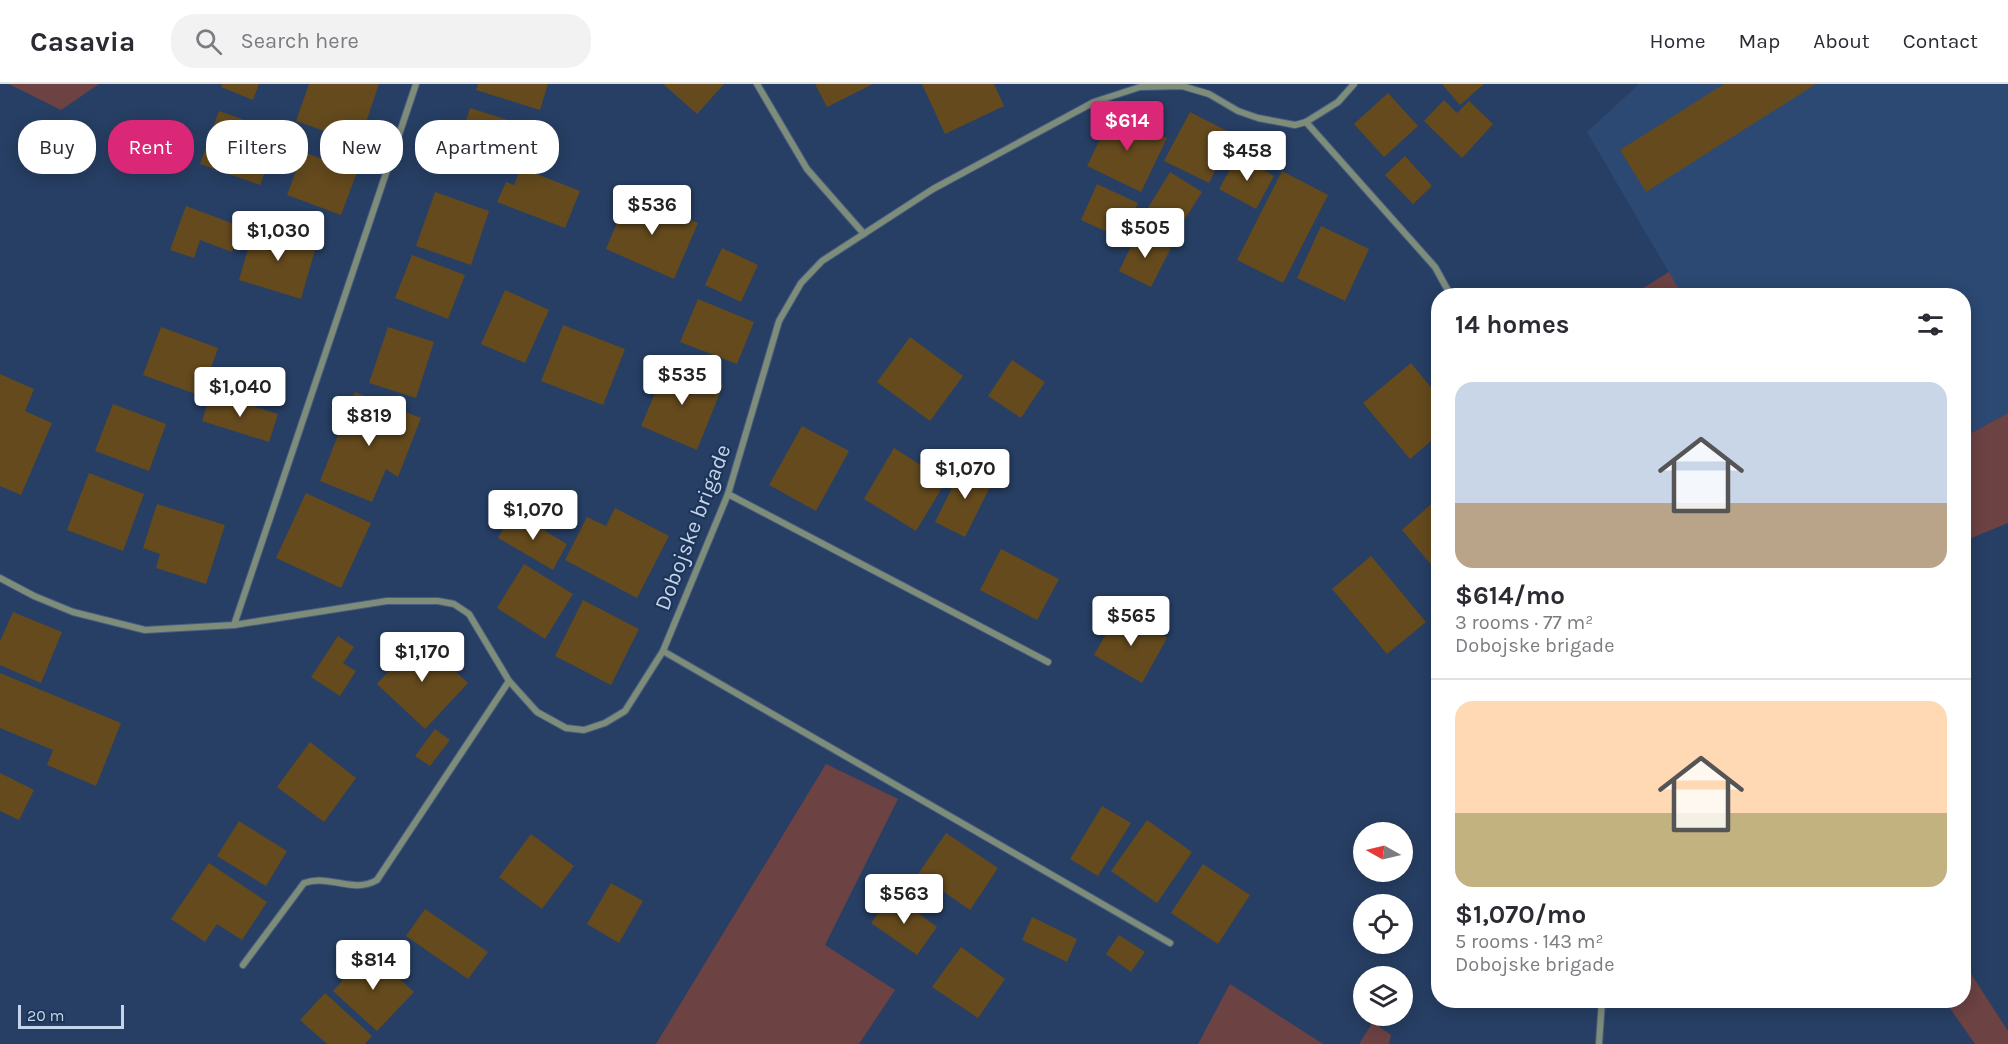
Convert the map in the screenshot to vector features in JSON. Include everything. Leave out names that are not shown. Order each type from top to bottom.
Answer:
[{"type":"street","points":[[234,624],[416,84]]},
{"type":"street","points":[[757,84],[807,169],[864,234]]},
{"type":"street","points":[[1354,84],[1338,102],[1306,122],[1435,267],[1447,288]]},
{"type":"street","name":"Dobojske brigade","points":[[0,578],[34,596],[73,612],[146,630],[234,624],[387,601],[438,601],[454,604],[469,614],[509,681],[537,712],[566,728],[584,730],[605,723],[626,711],[663,651],[728,494],[779,321],[801,283],[822,261],[933,189],[1094,102],[1140,87],[1182,86],[1209,94],[1238,111],[1258,118],[1280,123],[1306,122]]},
{"type":"street","points":[[728,494],[1047,662]]},
{"type":"street","points":[[663,651],[1170,943]]},
{"type":"street","points":[[243,965],[304,883],[326,879],[366,886],[377,880],[509,681]]},
{"type":"street","points":[[1599,1044],[1601,1008]]},
{"type":"shaded area","points":[[9,84],[99,84],[61,110]]},
{"type":"shaded area","points":[[1639,84],[2008,84],[2008,413],[1971,433],[1971,288],[1678,288],[1587,132]]},
{"type":"shaded area","points":[[1669,272],[1678,288],[1643,288]]},
{"type":"shaded area","points":[[2008,413],[2008,523],[1971,538],[1971,433]]},
{"type":"shaded area","points":[[826,764],[898,799],[825,945],[895,990],[859,1044],[656,1044]]},
{"type":"shaded area","points":[[1971,974],[2008,1031],[2008,1044],[1975,1044],[1950,1008],[1971,1008]]},
{"type":"shaded area","points":[[1230,984],[1323,1044],[1198,1044]]},
{"type":"shaded area","points":[[1370,1026],[1379,1026],[1391,1035],[1389,1044],[1359,1044]]},
{"type":"building","points":[[222,84],[259,84],[253,100],[221,87]]},
{"type":"building","points":[[309,84],[379,84],[367,120],[320,120],[320,129],[308,125],[308,120],[296,120]]},
{"type":"building","points":[[478,84],[548,84],[540,110],[476,90]]},
{"type":"building","points":[[663,84],[724,84],[697,114]]},
{"type":"building","points":[[815,84],[873,84],[827,107]]},
{"type":"building","points":[[922,84],[994,84],[1004,106],[945,134]]},
{"type":"building","points":[[1442,84],[1484,84],[1460,105]]},
{"type":"building","points":[[1724,84],[1816,84],[1646,192],[1620,150]]},
{"type":"building","points":[[1388,93],[1418,126],[1384,157],[1354,124]]},
{"type":"building","points":[[1444,100],[1457,113],[1469,101],[1493,124],[1462,158],[1424,121]]},
{"type":"building","points":[[470,108],[508,120],[466,120]]},
{"type":"building","points":[[219,111],[245,120],[216,120]]},
{"type":"building","points":[[1113,112],[1167,138],[1141,192],[1087,166]]},
{"type":"building","points":[[1190,112],[1233,134],[1209,183],[1164,161]]},
{"type":"building","points":[[206,147],[206,166],[200,164]]},
{"type":"building","points":[[308,154],[320,158],[320,174],[356,174],[341,215],[287,195],[295,174],[308,174]]},
{"type":"building","points":[[1238,155],[1274,176],[1256,209],[1219,189]]},
{"type":"building","points":[[1405,156],[1432,186],[1413,204],[1385,175]]},
{"type":"building","points":[[1282,171],[1328,195],[1283,283],[1237,260]]},
{"type":"building","points":[[1170,172],[1202,192],[1180,227],[1148,208]]},
{"type":"building","points":[[229,174],[264,174],[260,185]]},
{"type":"building","points":[[519,174],[536,174],[580,191],[565,228],[497,202],[506,182],[514,185]]},
{"type":"building","points":[[1097,184],[1138,203],[1122,239],[1081,220]]},
{"type":"building","points":[[435,192],[489,211],[471,265],[416,246]]},
{"type":"building","points":[[629,194],[698,223],[674,279],[606,249]]},
{"type":"building","points":[[186,206],[242,227],[232,252],[200,240],[194,258],[170,250]]},
{"type":"building","points":[[255,225],[317,243],[301,299],[239,280]]},
{"type":"building","points":[[1321,226],[1369,249],[1345,301],[1297,278]]},
{"type":"building","points":[[1138,232],[1171,248],[1151,287],[1119,271]]},
{"type":"building","points":[[722,248],[758,265],[741,302],[705,285]]},
{"type":"building","points":[[412,255],[465,275],[448,319],[395,298]]},
{"type":"building","points":[[505,290],[549,310],[525,363],[481,344]]},
{"type":"building","points":[[698,299],[754,322],[737,364],[680,342]]},
{"type":"building","points":[[563,325],[625,349],[603,405],[541,381]]},
{"type":"building","points":[[161,327],[218,348],[201,396],[143,375]]},
{"type":"building","points":[[388,327],[434,342],[416,398],[369,383]]},
{"type":"building","points":[[910,337],[963,376],[930,421],[877,382]]},
{"type":"building","points":[[1012,360],[1045,382],[1021,418],[988,396]]},
{"type":"building","points":[[668,362],[723,385],[697,450],[641,426]]},
{"type":"building","points":[[1411,363],[1431,387],[1431,441],[1410,459],[1363,403]]},
{"type":"building","points":[[0,374],[34,389],[25,411],[52,423],[21,495],[0,486]]},
{"type":"building","points":[[355,392],[421,418],[398,477],[386,469],[372,502],[320,481]]},
{"type":"building","points":[[211,393],[278,414],[269,442],[202,421]]},
{"type":"building","points":[[113,404],[166,424],[149,471],[95,451]]},
{"type":"building","points":[[802,426],[849,451],[816,511],[769,485]]},
{"type":"building","points":[[894,448],[946,481],[916,531],[864,499]]},
{"type":"building","points":[[965,462],[995,477],[965,537],[935,522]]},
{"type":"building","points":[[89,473],[144,494],[123,551],[67,530]]},
{"type":"building","points":[[306,493],[371,523],[341,588],[276,558]]},
{"type":"building","points":[[157,504],[225,525],[206,584],[156,568],[160,554],[143,548]]},
{"type":"building","points":[[1431,504],[1431,564],[1402,530]]},
{"type":"building","points":[[615,508],[669,536],[637,598],[565,560],[587,517],[606,526]]},
{"type":"building","points":[[513,512],[567,544],[553,570],[498,538]]},
{"type":"building","points":[[1001,549],[1059,579],[1037,620],[980,590]]},
{"type":"building","points":[[1371,556],[1426,622],[1387,654],[1332,589]]},
{"type":"building","points":[[524,564],[573,594],[545,639],[497,608]]},
{"type":"building","points":[[583,600],[639,629],[611,685],[555,656]]},
{"type":"building","points":[[1119,611],[1167,638],[1142,683],[1094,655]]},
{"type":"building","points":[[13,612],[62,632],[41,683],[0,665],[0,641]]},
{"type":"building","points":[[338,636],[354,647],[343,663],[356,671],[340,696],[311,677]]},
{"type":"building","points":[[419,638],[468,683],[425,729],[377,684]]},
{"type":"building","points":[[0,673],[121,723],[96,786],[47,765],[53,750],[0,728]]},
{"type":"building","points":[[435,729],[450,740],[430,766],[415,756]]},
{"type":"building","points":[[310,742],[356,778],[324,822],[277,787]]},
{"type":"building","points":[[0,773],[34,790],[19,820],[0,811]]},
{"type":"building","points":[[1102,806],[1131,823],[1098,876],[1070,859]]},
{"type":"building","points":[[1147,820],[1192,852],[1157,903],[1111,871]]},
{"type":"building","points":[[239,821],[287,851],[266,886],[217,856]]},
{"type":"building","points":[[946,833],[998,868],[970,910],[918,874]]},
{"type":"building","points":[[531,834],[574,866],[542,909],[499,877]]},
{"type":"building","points":[[209,863],[267,902],[242,940],[217,924],[205,942],[171,919]]},
{"type":"building","points":[[1203,864],[1250,895],[1218,944],[1171,913]]},
{"type":"building","points":[[611,883],[643,901],[619,943],[587,924]]},
{"type":"building","points":[[892,894],[937,927],[917,955],[871,923]]},
{"type":"building","points":[[425,909],[488,952],[468,979],[406,936]]},
{"type":"building","points":[[1032,917],[1077,939],[1067,962],[1022,940]]},
{"type":"building","points":[[1119,935],[1145,952],[1131,972],[1106,954]]},
{"type":"building","points":[[961,947],[1005,979],[978,1018],[932,987]]},
{"type":"building","points":[[369,951],[414,992],[377,1031],[333,991]]},
{"type":"building","points":[[325,993],[372,1036],[365,1044],[327,1044],[300,1020]]}]
